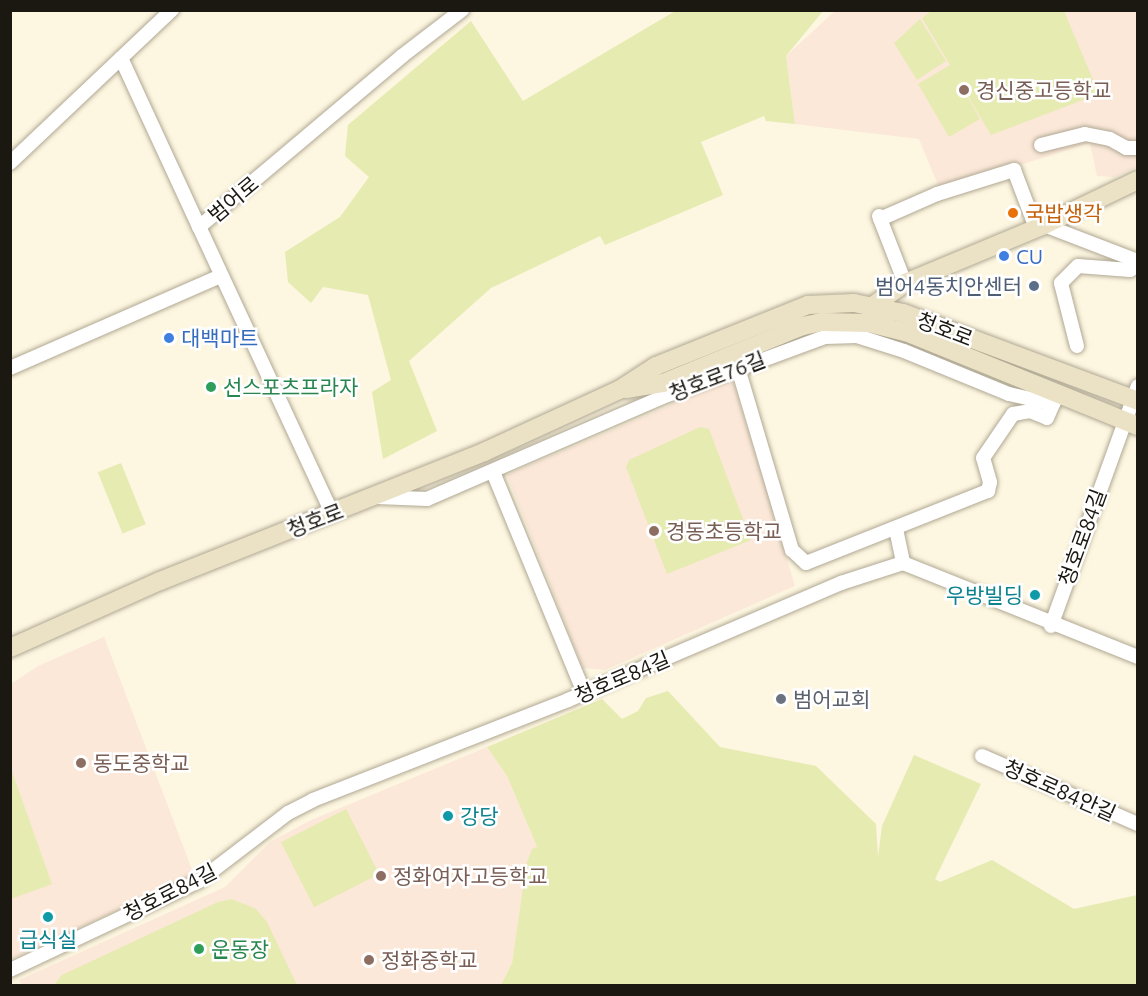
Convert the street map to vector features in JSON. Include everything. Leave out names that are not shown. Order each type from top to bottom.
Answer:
[{"type":"main road","points":[[871,307],[905,283],[1040,227],[1137,180]]},
{"type":"main road","name":"청호로","points":[[10,648],[160,581],[377,497],[619,390],[656,366],[794,309],[838,303],[871,307],[919,318],[1136,396]]},
{"type":"main road","name":"청호로","points":[[619,390],[663,383],[804,326],[844,321],[869,322],[906,332],[1056,399],[1131,424]]},
{"type":"street","points":[[10,163],[172,10]]},
{"type":"street","name":"범어로","points":[[332,513],[199,227],[456,12]]},
{"type":"street","points":[[121,58],[199,227]]},
{"type":"street","points":[[1041,145],[1085,134],[1126,148],[1137,148]]},
{"type":"street","points":[[905,283],[880,218],[938,194],[1014,170],[1040,227],[1137,261]]},
{"type":"street","points":[[1077,346],[1061,283],[1078,266],[1130,270],[1137,266]]},
{"type":"street","points":[[10,368],[221,276]]},
{"type":"street","name":"청호로76길","points":[[377,497],[427,499],[738,368],[825,337],[857,336],[904,351],[1009,394],[1056,399]]},
{"type":"street","points":[[738,368],[799,561],[806,563],[863,537],[896,530],[916,518],[988,491],[990,482],[982,459],[1012,414],[1030,411],[1047,418],[1056,399]]},
{"type":"street","name":"청호로84길","points":[[1051,626],[1131,424],[1136,396]]},
{"type":"street","points":[[493,472],[584,693]]},
{"type":"street","points":[[896,530],[903,562],[1051,626],[1137,657]]},
{"type":"street","name":"청호로84길","points":[[10,970],[199,881],[288,813],[313,800],[584,693],[810,596],[903,562]]},
{"type":"street","name":"청호로84안길","points":[[982,756],[1137,825]]},
{"type":"shaded area","name":"경신중고등학교","points":[[835,11],[1137,11],[1137,167],[1114,177],[1097,176],[1090,143],[940,190],[919,139],[795,124],[786,56]]},
{"type":"shaded area","name":"경동초등학교","points":[[732,379],[795,586],[605,670],[583,668],[507,475]]},
{"type":"shaded area","name":"동도중학교","points":[[104,637],[194,875],[11,959],[11,684],[38,666]]},
{"type":"shaded area","name":"정화여자고등학교","points":[[487,747],[507,776],[537,847],[526,865],[512,963],[501,985],[22,986],[19,980],[225,887],[270,842],[309,821]]},
{"type":"green space","points":[[677,10],[823,11],[786,56],[795,124],[766,121],[764,116],[701,142],[723,195],[605,245],[600,236],[491,288],[409,361],[437,431],[383,459],[372,392],[391,380],[368,295],[323,287],[311,303],[288,282],[285,252],[340,217],[369,177],[345,156],[348,125],[471,21],[523,101]]},
{"type":"green space","points":[[931,11],[1064,11],[1097,89],[1093,96],[991,135],[953,71],[980,119],[949,137],[918,84],[950,65],[922,18]]},
{"type":"green space","points":[[920,19],[946,61],[917,80],[894,43]]},
{"type":"green space","points":[[700,427],[709,429],[751,540],[667,574],[626,467],[629,460]]},
{"type":"green space","points":[[121,463],[146,524],[123,534],[98,472]]},
{"type":"green space","points":[[668,691],[720,747],[816,766],[876,824],[878,857],[882,826],[914,755],[981,784],[935,879],[940,882],[992,860],[1074,909],[1137,895],[1137,985],[501,985],[512,963],[526,865],[532,849],[537,847],[507,776],[487,747],[602,699],[622,719],[638,711],[646,698]]},
{"type":"green space","points":[[11,769],[52,884],[10,899]]},
{"type":"green space","points":[[346,809],[379,874],[314,907],[281,842]]},
{"type":"green space","name":"운동장","points":[[232,899],[256,909],[267,922],[297,985],[54,985],[62,975],[218,902]]},
{"type":"place","name":"경신중고등학교","points":[[964,90]]},
{"type":"place","name":"국밥생각","points":[[1013,213]]},
{"type":"place","name":"CU","points":[[1004,256]]},
{"type":"place","name":"범어4동치안센터","points":[[1034,286]]},
{"type":"place","name":"대백마트","points":[[169,338]]},
{"type":"place","name":"선스포츠프라자","points":[[211,387]]},
{"type":"place","name":"경동초등학교","points":[[654,531]]},
{"type":"place","name":"우방빌딩","points":[[1035,595]]},
{"type":"place","name":"범어교회","points":[[781,699]]},
{"type":"place","name":"동도중학교","points":[[81,763]]},
{"type":"place","name":"강당","points":[[448,816]]},
{"type":"place","name":"정화여자고등학교","points":[[381,876]]},
{"type":"place","name":"급식실","points":[[48,917]]},
{"type":"place","name":"운동장","points":[[199,949]]},
{"type":"place","name":"정화중학교","points":[[369,960]]}]
